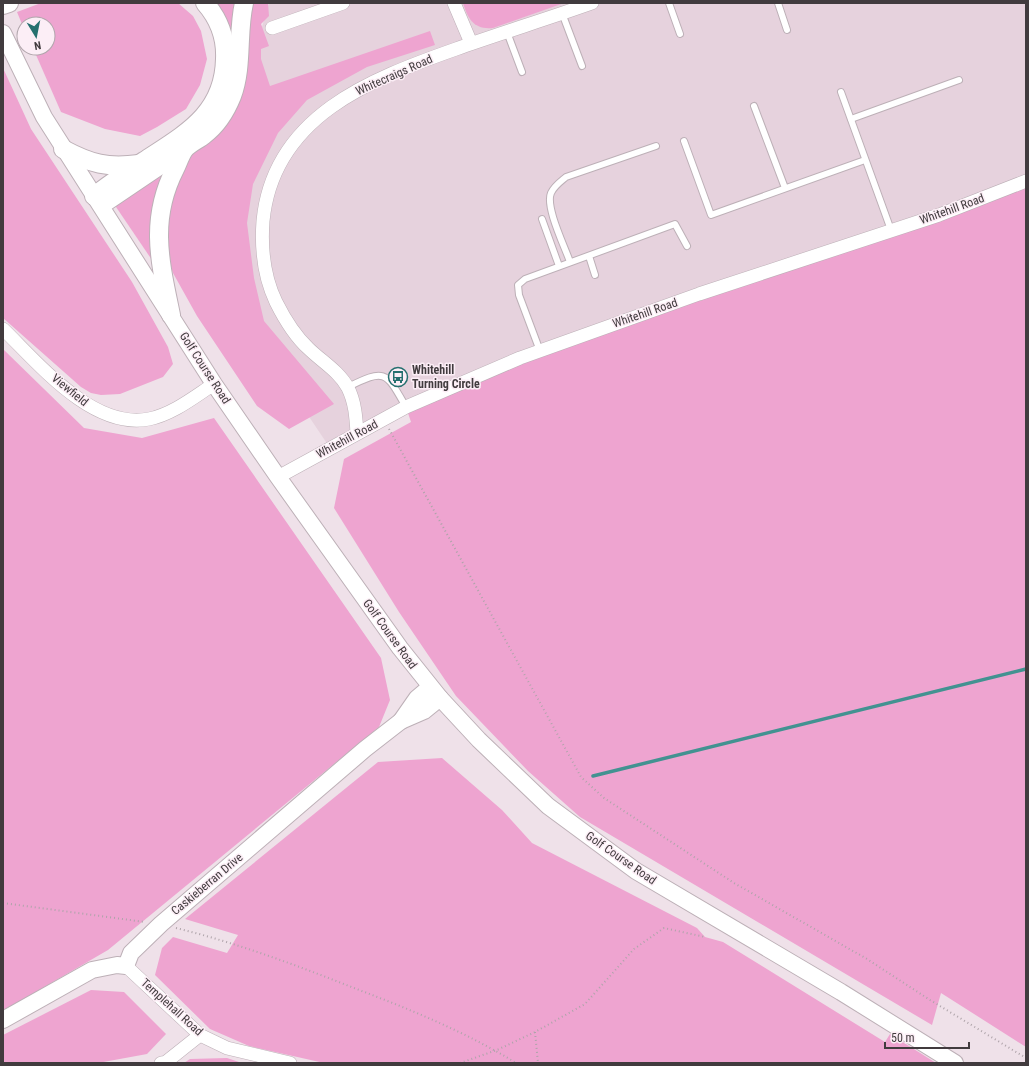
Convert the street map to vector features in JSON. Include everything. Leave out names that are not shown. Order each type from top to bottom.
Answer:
[{"type":"main road","points":[[3,5],[10,3]]},
{"type":"main road","points":[[97,201],[138,164],[193,128],[210,109],[217,98],[224,76],[225,53],[219,24],[205,3]]},
{"type":"main road","points":[[97,201],[185,149],[205,134],[217,122],[232,96],[238,63],[241,17],[244,3]]},
{"type":"main road","points":[[63,149],[87,161],[98,164],[124,166],[138,164]]},
{"type":"main road","points":[[171,314],[162,270],[158,229],[164,194],[185,149]]},
{"type":"street","points":[[272,28],[343,3]]},
{"type":"street","points":[[454,3],[471,44]]},
{"type":"street","name":"Whitecraigs Road","points":[[357,433],[355,409],[348,387],[334,371],[307,348],[290,326],[276,301],[268,279],[263,256],[262,231],[265,207],[271,185],[281,163],[298,137],[313,121],[334,104],[384,76],[471,44],[592,3]]},
{"type":"street","name":"Golf Course Road","points":[[6,40],[44,117],[63,149],[171,314],[214,384],[278,477],[400,648],[435,692],[479,740],[548,806],[636,871],[841,992],[955,1063]]},
{"type":"street","name":"Whitehill Road","points":[[278,477],[357,433],[433,394],[540,351],[699,294],[939,215],[1026,181]]},
{"type":"street","name":"Viewfield","points":[[3,329],[68,391],[86,404],[117,418],[139,420],[162,414],[214,384]]},
{"type":"street","name":"Caskieberran Drive","points":[[126,966],[131,953],[161,924],[365,749],[401,721],[417,698],[435,692]]},
{"type":"street","points":[[3,1020],[92,970],[117,965],[126,966]]},
{"type":"street","name":"Templehall Road","points":[[126,966],[200,1035],[227,1048],[290,1063]]},
{"type":"street","points":[[161,1063],[166,1062],[200,1035]]},
{"type":"lane","points":[[669,3],[680,34]]},
{"type":"lane","points":[[778,3],[787,30]]},
{"type":"lane","points":[[562,13],[582,66]]},
{"type":"lane","points":[[507,32],[522,72]]},
{"type":"lane","points":[[851,119],[959,80]]},
{"type":"lane","points":[[841,92],[890,230]]},
{"type":"lane","points":[[754,106],[786,188]]},
{"type":"lane","points":[[684,141],[711,215],[865,160]]},
{"type":"lane","points":[[570,262],[550,207],[550,194],[557,184],[566,177],[656,146]]},
{"type":"lane","points":[[542,219],[559,266]]},
{"type":"lane","points":[[540,351],[519,295],[518,285],[525,279],[676,224],[687,246]]},
{"type":"lane","points":[[588,256],[595,275]]},
{"type":"lane","points":[[348,387],[368,376],[376,374],[388,378],[394,385],[406,407]]},
{"type":"path","points":[[384,419],[581,777],[604,798],[734,883],[867,959],[936,1004],[1026,1058]]},
{"type":"path","points":[[3,903],[161,924],[292,963],[400,1006],[496,1050],[516,1063]]},
{"type":"path","points":[[460,1063],[496,1050],[535,1032],[585,1004],[634,949],[664,928],[705,937]]},
{"type":"path","points":[[535,1032],[538,1063]]},
{"type":"shaded area","points":[[41,3],[178,3],[193,16],[201,31],[207,59],[200,85],[186,109],[140,136],[105,129],[61,112],[36,56],[56,56],[56,16],[19,16],[17,12]]},
{"type":"shaded area","points":[[212,3],[238,3],[233,66],[221,101]]},
{"type":"shaded area","points":[[252,3],[268,3],[269,16],[261,24],[269,46],[261,49],[261,59],[270,86],[430,31],[435,45],[367,67],[307,100],[278,133],[253,184],[247,223],[254,278],[264,321],[334,404],[289,429],[257,406],[197,316],[173,273],[158,229]]},
{"type":"shaded area","points":[[269,3],[1026,3],[1026,183],[506,364],[330,448],[235,306],[243,92]]},
{"type":"shaded area","points":[[463,3],[564,3],[493,28],[486,28],[476,25],[473,22],[467,14]]},
{"type":"shaded area","points":[[3,68],[31,129],[132,282],[168,347],[173,364],[163,377],[120,394],[101,395],[91,393],[81,387],[3,318]]},
{"type":"shaded area","points":[[167,168],[154,263],[114,204]]},
{"type":"shaded area","points":[[1026,181],[1026,1047],[941,993],[932,1025],[580,817],[528,771],[456,696],[399,612],[334,508],[344,459],[411,422],[406,407],[433,394]]},
{"type":"shaded area","points":[[3,349],[84,428],[142,438],[214,418],[381,658],[390,700],[379,727],[108,950],[3,1011]]},
{"type":"shaded area","points":[[442,758],[502,810],[532,843],[697,928],[705,937],[723,942],[885,1042],[890,1034],[936,1063],[324,1063],[249,1046],[210,1029],[155,975],[162,948],[173,937],[227,953],[238,935],[185,919],[378,762]]},
{"type":"shaded area","points":[[91,990],[124,992],[166,1034],[147,1054],[98,1063],[3,1063],[3,1035]]},
{"type":"shaded area","points":[[227,1058],[242,1063],[184,1063],[190,1059]]},
{"type":"waterway","points":[[593,776],[1026,669]]},
{"type":"place","name":"Whitehill Turning Circle","points":[[398,377]]}]
